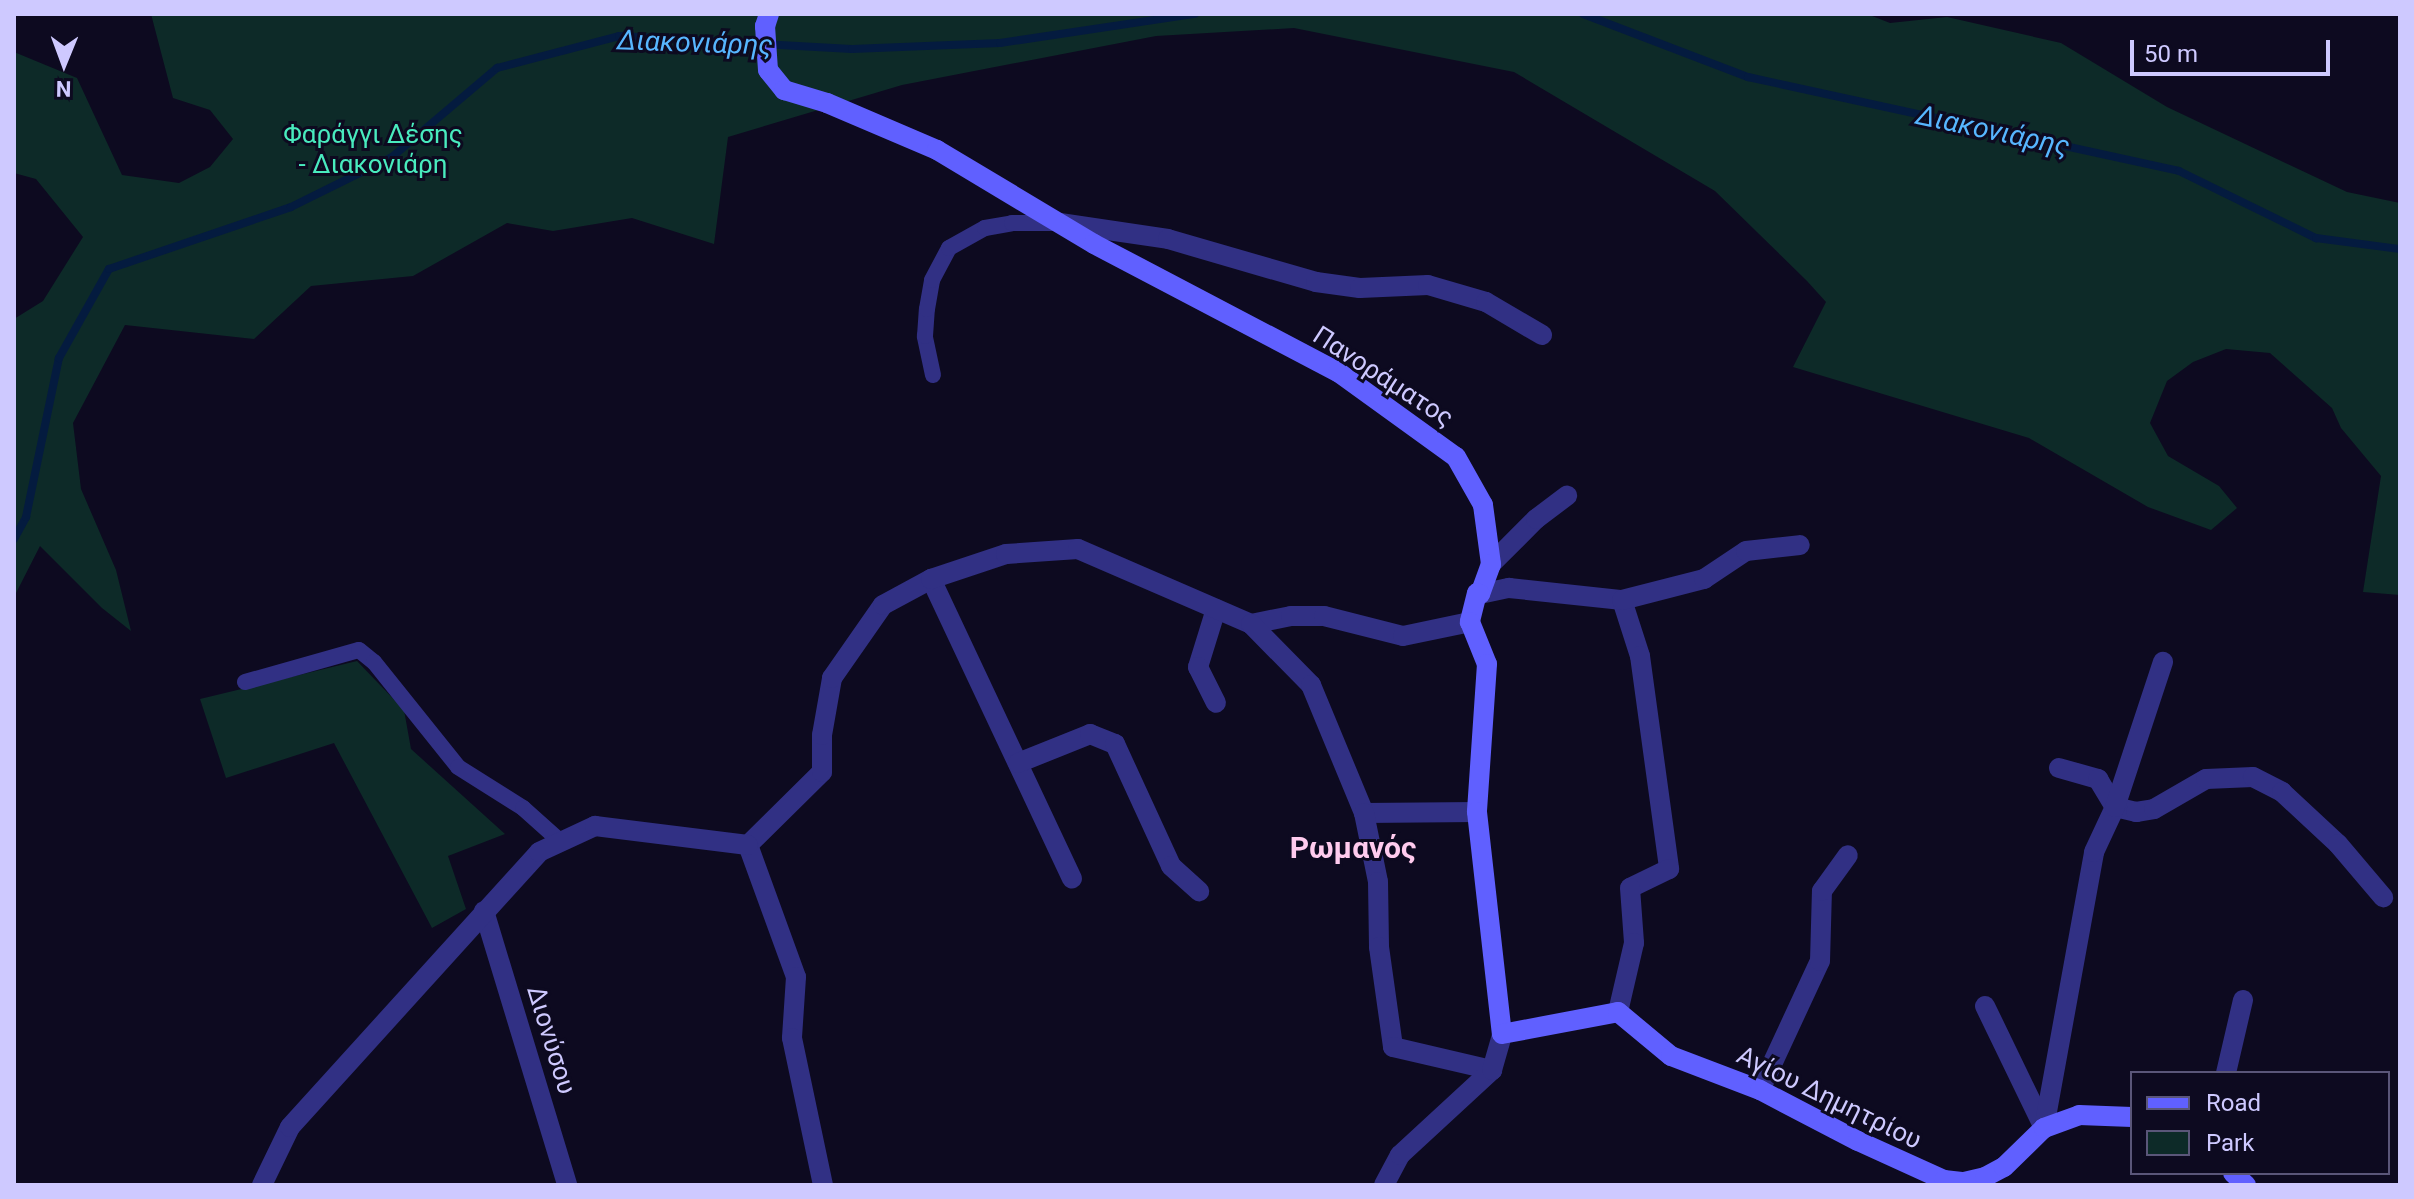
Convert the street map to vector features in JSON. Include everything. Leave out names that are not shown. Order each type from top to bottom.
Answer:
[{"type":"main road","name":"Πανοράματος","points":[[767,20],[765,55],[768,70],[784,90],[827,103],[937,150],[1060,223],[1338,372],[1456,457],[1483,505],[1491,564],[1480,594],[1477,593],[1470,622]]},
{"type":"main road","points":[[1470,622],[1487,664],[1477,812],[1502,1034],[1618,1012]]},
{"type":"main road","name":"Αγίου Δημητρίου","points":[[1618,1012],[1664,1052],[1760,1090],[1872,1148],[1944,1180],[1964,1182],[1994,1172],[2044,1128],[2079,1115],[2130,1117]]},
{"type":"street","points":[[1060,223],[1168,239],[1316,282],[1360,288],[1428,285],[1486,302],[1542,335]]},
{"type":"street","points":[[1491,564],[1536,519],[1567,496]]},
{"type":"street","points":[[1480,594],[1509,588],[1622,600],[1704,579],[1746,551],[1800,545]]},
{"type":"street","points":[[748,845],[822,772],[822,735],[832,678],[883,605],[931,579],[1006,554],[1078,549],[1251,624],[1311,685],[1364,813],[1378,882],[1379,947],[1393,1047],[1492,1070]]},
{"type":"street","points":[[931,579],[1072,878]]},
{"type":"street","points":[[1618,1012],[1634,943],[1630,888],[1669,869],[1640,656],[1622,600]]},
{"type":"street","points":[[1216,609],[1198,667],[1216,703]]},
{"type":"street","points":[[1251,624],[1291,616],[1324,616],[1403,636],[1470,622]]},
{"type":"street","points":[[2044,1128],[2094,852],[2115,807],[2163,662]]},
{"type":"street","points":[[1018,763],[1090,734],[1115,744],[1171,866],[1199,891]]},
{"type":"street","points":[[2059,768],[2098,779],[2115,807],[2136,812],[2154,809],[2206,779],[2253,777],[2282,792],[2338,844],[2383,897]]},
{"type":"street","points":[[1364,813],[1477,812]]},
{"type":"street","points":[[262,1185],[290,1127],[539,852],[595,826],[748,845]]},
{"type":"street","points":[[748,845],[796,977],[792,1038],[823,1185]]},
{"type":"street","points":[[1760,1090],[1820,961],[1822,891],[1848,855]]},
{"type":"street","name":"Διονύσου","points":[[484,911],[567,1185]]},
{"type":"street","points":[[2226,1071],[2243,1000]]},
{"type":"street","points":[[1985,1006],[2044,1128]]},
{"type":"street","points":[[1384,1185],[1400,1155],[1492,1070],[1502,1034]]},
{"type":"lane","points":[[933,375],[925,336],[927,309],[932,280],[949,248],[985,228],[1012,223],[1060,223]]},
{"type":"lane","points":[[245,682],[359,650],[374,662],[458,767],[523,808],[561,842]]},
{"type":"green space","name":"Φαράγγι Δέσης - Διακονιάρη","points":[[151,14],[1867,14],[1890,23],[1947,17],[2061,43],[2167,107],[2347,192],[2400,203],[2400,595],[2363,592],[2381,476],[2341,428],[2332,408],[2270,353],[2226,349],[2193,362],[2167,381],[2150,423],[2168,456],[2219,486],[2237,508],[2211,530],[2148,507],[2029,438],[1793,367],[1826,302],[1807,281],[1715,191],[1514,72],[1294,28],[1156,36],[902,85],[728,137],[714,244],[632,218],[553,231],[507,223],[413,276],[311,286],[254,339],[125,325],[73,423],[81,489],[116,570],[131,631],[102,608],[40,546],[14,597],[14,319],[43,301],[83,237],[36,179],[14,173],[14,52],[77,78],[122,175],[179,183],[210,167],[233,139],[210,110],[173,98]]},
{"type":"green space","points":[[357,661],[404,710],[411,749],[505,834],[448,856],[466,909],[432,928],[334,743],[226,778],[200,699]]},
{"type":"waterway","name":"Διακονιάρης","points":[[14,539],[26,517],[59,358],[109,269],[291,207],[392,157],[497,68],[619,36],[852,49],[1000,43],[1195,14]]},
{"type":"waterway","name":"Διακονιάρης","points":[[1583,14],[1748,77],[2179,171],[2316,238],[2400,249]]},
{"type":"district","name":"Ρωμανός","points":[[1353,848]]}]
